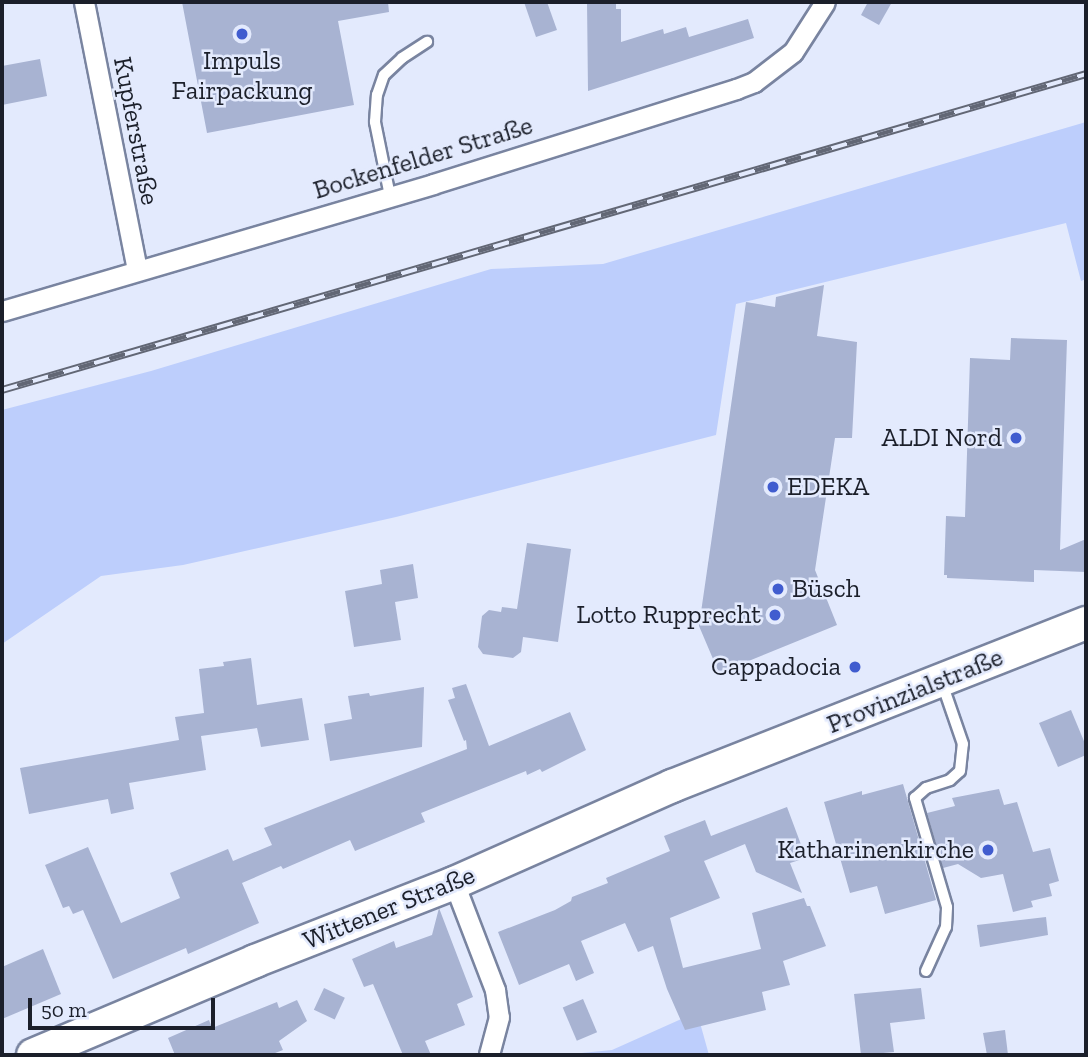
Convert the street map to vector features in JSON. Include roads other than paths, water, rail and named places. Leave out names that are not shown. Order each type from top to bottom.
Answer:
[{"type":"main road","name":"Provinzialstraße","points":[[744,758],[1086,623]]},
{"type":"main road","name":"Wittener Straße","points":[[33,1055],[256,961],[454,883],[598,817],[744,758]]},
{"type":"street","name":"Kupferstraße","points":[[85,2],[136,270]]},
{"type":"street","name":"Bockenfelder Straße","points":[[2,311],[390,196],[754,82],[793,52],[825,2]]},
{"type":"street","points":[[454,883],[495,990],[499,1017],[489,1055]]},
{"type":"lane","points":[[390,196],[375,122],[377,95],[384,75],[402,58],[427,42]]},
{"type":"lane","points":[[926,971],[943,937],[947,907],[915,798],[926,788],[950,780],[960,771],[963,744],[941,680]]},
{"type":"railway","points":[[2,390],[1086,74]]},
{"type":"place","name":"Impuls Fairpackung","points":[[242,34]]},
{"type":"place","name":"ALDI Nord","points":[[1016,438]]},
{"type":"place","name":"EDEKA","points":[[773,487]]},
{"type":"place","name":"Büsch","points":[[778,589]]},
{"type":"place","name":"Lotto Rupprecht","points":[[775,615]]},
{"type":"place","name":"Cappadocia","points":[[855,667]]},
{"type":"place","name":"Katharinenkirche","points":[[988,850]]}]
